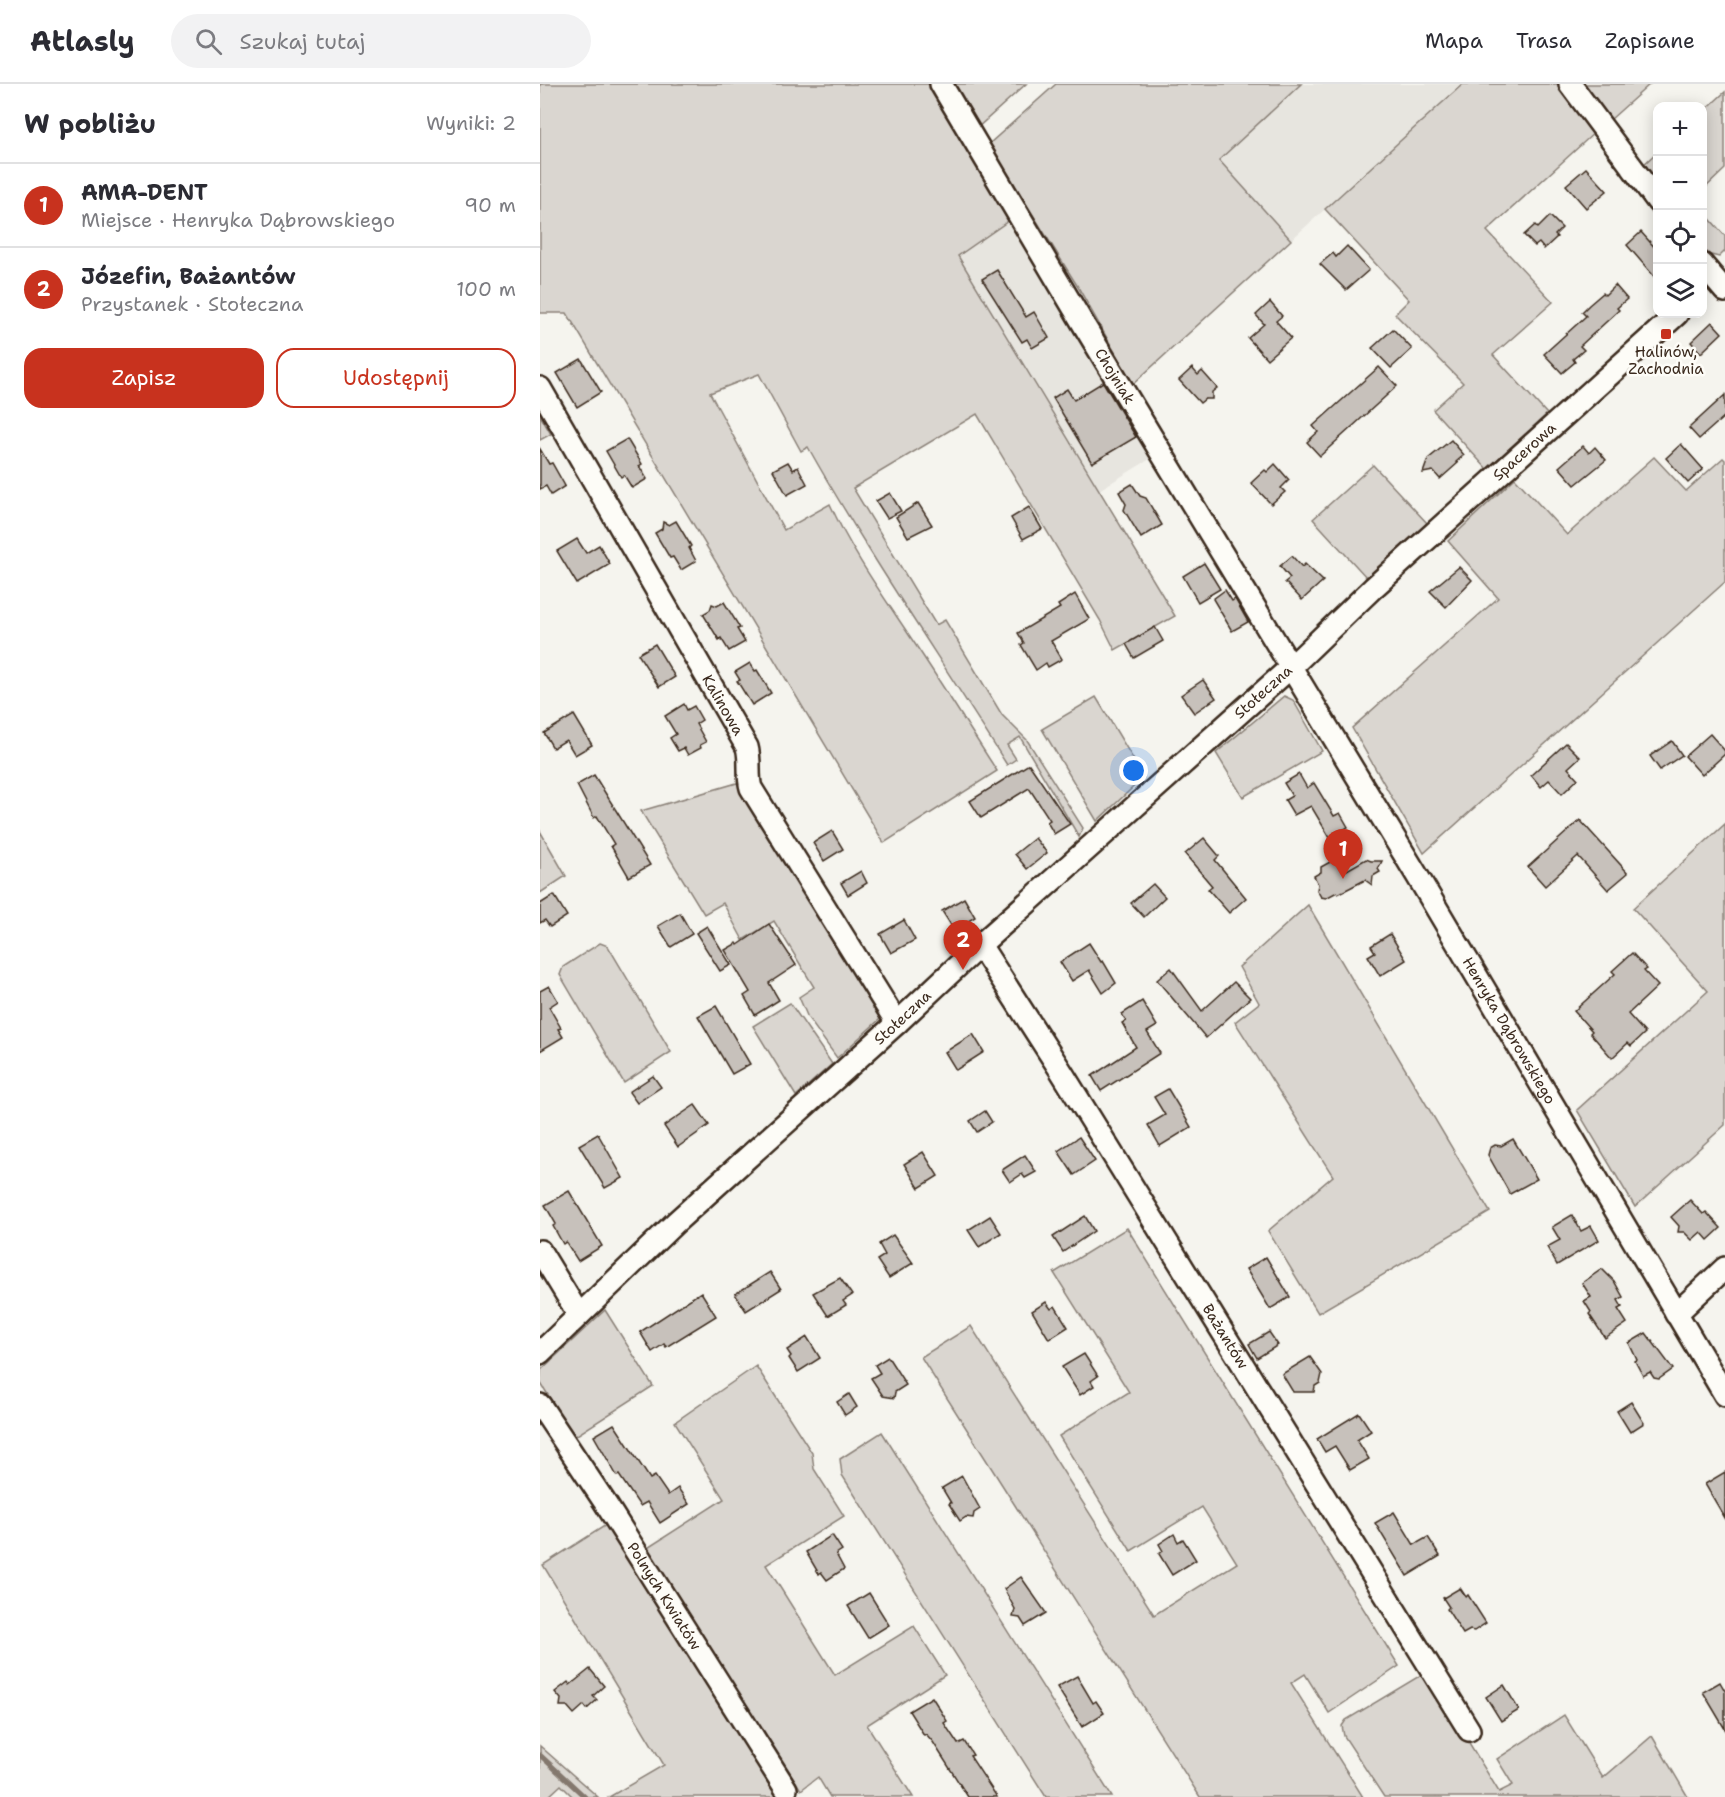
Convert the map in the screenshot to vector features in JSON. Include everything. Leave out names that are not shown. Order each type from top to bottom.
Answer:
[{"type":"street","name":"Chojniak","points":[[941,84],[1291,667]]},
{"type":"street","points":[[1570,84],[1653,195]]},
{"type":"street","name":"Spacerowa","points":[[1373,588],[1673,318]]},
{"type":"street","name":"Kalinowa","points":[[540,388],[747,747],[750,758],[748,781],[751,788],[897,1023]]},
{"type":"street","name":"Stołeczna","points":[[540,1353],[676,1222],[980,945],[1291,667],[1373,588]]},
{"type":"street","name":"Henryka Dąbrowskiego","points":[[1291,667],[1725,1395]]},
{"type":"street","name":"Bażantów","points":[[980,945],[1061,1071],[1469,1730]]},
{"type":"street","points":[[540,1251],[579,1315]]},
{"type":"street","points":[[1676,1314],[1725,1268]]},
{"type":"street","name":"Polnych Kwiatów","points":[[540,1405],[604,1501],[786,1789]]},
{"type":"shaded area","points":[[540,84],[931,84],[1011,219],[958,256],[1175,616],[1115,650],[1100,620],[977,414],[853,488],[936,625],[945,620],[1002,715],[1027,740],[1083,828],[1079,837],[1020,737],[1007,745],[1016,759],[1007,765],[880,568],[808,447],[801,451],[759,374],[710,393],[784,530],[830,504],[869,574],[997,771],[884,843],[567,313],[540,313]]},
{"type":"shaded area","points":[[949,84],[1026,84],[977,128]]},
{"type":"shaded area","points":[[1056,84],[1301,84],[1219,160],[1291,240],[1133,384],[1078,287],[989,144]]},
{"type":"shaded area","points":[[1301,84],[1463,84],[1291,240],[1219,160]]},
{"type":"shaded area","points":[[1463,84],[1558,84],[1594,133],[1487,231],[1553,302],[1493,355],[1547,414],[1487,469],[1433,410],[1463,383],[1395,314],[1409,300],[1325,209]]},
{"type":"shaded area","points":[[1584,84],[1650,84],[1610,120]]},
{"type":"shaded area","points":[[1725,92],[1725,169],[1707,186],[1707,156],[1707,108]]},
{"type":"shaded area","points":[[1653,156],[1653,181],[1642,166]]},
{"type":"shaded area","points":[[1707,216],[1725,236],[1725,251],[1719,257],[1707,254]]},
{"type":"shaded area","points":[[1011,219],[1155,456],[1099,490],[958,256]]},
{"type":"shaded area","points":[[540,415],[551,434],[540,440]]},
{"type":"shaded area","points":[[1654,457],[1686,491],[1723,458],[1725,460],[1725,582],[1424,853],[1352,728],[1498,598],[1448,541],[1515,478],[1567,535]]},
{"type":"shaded area","points":[[1373,465],[1427,523],[1367,578],[1313,519]]},
{"type":"shaded area","points":[[1284,696],[1293,700],[1322,751],[1243,797],[1216,753]]},
{"type":"shaded area","points":[[1096,697],[1144,777],[1097,821],[1042,729]]},
{"type":"shaded area","points":[[737,783],[880,1019],[837,1058],[808,1018],[799,997],[814,987],[774,921],[743,940],[723,903],[704,914],[641,811]]},
{"type":"shaded area","points":[[1725,824],[1725,1125],[1635,1207],[1577,1110],[1708,991],[1633,908]]},
{"type":"shaded area","points":[[540,831],[566,876],[540,893]]},
{"type":"shaded area","points":[[1308,905],[1490,1212],[1318,1313],[1268,1231],[1333,1176],[1235,1022],[1259,1003],[1239,967]]},
{"type":"shaded area","points":[[600,943],[608,946],[671,1052],[624,1083],[560,975],[563,967]]},
{"type":"shaded area","points":[[790,1003],[832,1064],[796,1096],[753,1026]]},
{"type":"shaded area","points":[[1127,1228],[1399,1666],[1329,1713],[1305,1674],[1291,1683],[1363,1797],[1200,1797],[921,1357],[971,1326],[1154,1615],[1237,1563],[1202,1507],[1131,1551],[1059,1436],[1129,1392],[1054,1273]]},
{"type":"shaded area","points":[[605,1310],[653,1386],[574,1437],[540,1382],[541,1370]]},
{"type":"shaded area","points":[[756,1366],[812,1453],[814,1469],[844,1516],[766,1565],[835,1675],[914,1626],[945,1675],[867,1725],[913,1797],[830,1797],[818,1777],[801,1790],[646,1549],[724,1499],[675,1422]]},
{"type":"shaded area","points":[[882,1432],[1112,1797],[1046,1797],[842,1475],[840,1459]]},
{"type":"shaded area","points":[[606,1525],[780,1797],[609,1797],[664,1765],[543,1565]]},
{"type":"shaded area","points":[[1426,1672],[1499,1792],[1513,1785],[1497,1759],[1564,1715],[1603,1778],[1652,1736],[1688,1797],[1384,1797],[1344,1736],[1342,1726],[1346,1720]]},
{"type":"shaded area","points":[[540,1746],[598,1797],[573,1797],[561,1785],[548,1797],[540,1797]]},
{"type":"building","points":[[1586,168],[1607,191],[1586,208],[1566,185]]},
{"type":"building","points":[[1550,216],[1562,228],[1555,235],[1557,237],[1544,249],[1539,243],[1535,246],[1524,235],[1535,225],[1538,228]]},
{"type":"building","points":[[1641,232],[1653,245],[1653,275],[1627,245]]},
{"type":"building","points":[[1347,246],[1369,270],[1346,290],[1320,264],[1333,253],[1336,257]]},
{"type":"building","points":[[997,270],[1026,317],[1034,312],[1049,338],[1032,348],[1027,339],[1022,342],[982,279]]},
{"type":"building","points":[[1615,285],[1627,299],[1617,308],[1619,310],[1580,346],[1584,350],[1562,373],[1544,354],[1586,316],[1582,312],[1589,305],[1603,293],[1605,295]]},
{"type":"building","points":[[1270,302],[1282,316],[1276,321],[1291,338],[1267,359],[1248,338],[1264,324],[1256,315]]},
{"type":"building","points":[[1712,322],[1722,333],[1701,353],[1691,342]]},
{"type":"building","points":[[1393,329],[1412,349],[1391,368],[1372,348]]},
{"type":"building","points":[[581,359],[601,392],[577,407],[557,373]]},
{"type":"building","points":[[1379,367],[1397,386],[1320,456],[1307,442],[1318,432],[1313,426]]},
{"type":"building","points":[[1192,368],[1198,375],[1202,371],[1217,388],[1212,392],[1212,399],[1205,399],[1200,403],[1179,380]]},
{"type":"building","points":[[1103,382],[1136,437],[1092,463],[1053,398],[1067,389],[1074,400]]},
{"type":"building","points":[[1725,395],[1725,416],[1699,439],[1689,428]]},
{"type":"building","points":[[627,439],[642,464],[639,466],[647,479],[632,488],[624,475],[621,477],[606,451]]},
{"type":"building","points":[[1451,440],[1464,455],[1456,462],[1458,463],[1440,479],[1433,471],[1423,473],[1428,459]]},
{"type":"building","points":[[1681,444],[1703,469],[1688,483],[1666,458]]},
{"type":"building","points":[[1583,446],[1589,453],[1595,447],[1606,460],[1575,485],[1559,467]]},
{"type":"building","points":[[540,449],[549,464],[552,463],[565,486],[551,495],[546,486],[540,489]]},
{"type":"building","points":[[788,462],[793,470],[798,467],[807,484],[787,495],[773,470]]},
{"type":"building","points":[[1275,464],[1289,480],[1281,488],[1285,492],[1271,504],[1251,483]]},
{"type":"building","points":[[1132,484],[1140,496],[1146,498],[1162,525],[1141,538],[1124,510],[1126,504],[1119,492]]},
{"type":"building","points":[[890,493],[901,511],[887,518],[876,501]]},
{"type":"building","points":[[918,503],[932,525],[908,537],[896,517]]},
{"type":"building","points":[[1029,507],[1042,529],[1023,539],[1011,518]]},
{"type":"building","points":[[676,521],[691,546],[689,548],[696,561],[681,570],[673,557],[670,558],[655,533],[662,529],[663,522],[669,525]]},
{"type":"building","points":[[577,539],[586,553],[599,545],[610,564],[577,584],[557,551]]},
{"type":"building","points":[[1292,556],[1302,567],[1305,564],[1323,581],[1302,600],[1285,582],[1290,578],[1280,566]]},
{"type":"building","points":[[1204,563],[1220,589],[1198,602],[1183,576]]},
{"type":"building","points":[[1459,567],[1472,580],[1446,607],[1430,591]]},
{"type":"building","points":[[1225,590],[1232,601],[1235,599],[1248,622],[1232,631],[1213,599]]},
{"type":"building","points":[[1075,594],[1089,619],[1051,641],[1062,659],[1048,667],[1046,663],[1036,670],[1021,645],[1024,643],[1018,633],[1060,608],[1058,605]]},
{"type":"building","points":[[724,602],[740,628],[737,629],[745,642],[729,651],[721,638],[719,640],[703,614],[710,610],[712,604],[717,606]]},
{"type":"building","points":[[1155,627],[1163,641],[1134,658],[1126,644]]},
{"type":"building","points":[[655,644],[675,677],[659,687],[638,654]]},
{"type":"building","points":[[750,663],[771,693],[752,705],[737,681],[740,680],[735,672]]},
{"type":"building","points":[[1203,680],[1216,698],[1194,713],[1181,695]]},
{"type":"building","points":[[684,704],[687,710],[694,706],[702,720],[696,724],[706,742],[700,745],[701,748],[688,755],[684,748],[678,751],[670,738],[676,734],[665,716]]},
{"type":"building","points":[[574,715],[592,745],[575,755],[566,740],[553,748],[544,733]]},
{"type":"building","points":[[1710,734],[1725,754],[1702,775],[1685,756]]},
{"type":"building","points":[[1672,741],[1682,755],[1660,770],[1650,756]]},
{"type":"building","points":[[1566,743],[1580,757],[1568,768],[1578,779],[1562,794],[1549,780],[1541,787],[1531,775]]},
{"type":"building","points":[[1029,764],[1070,824],[1054,834],[1047,822],[1050,820],[1029,788],[981,818],[970,801]]},
{"type":"building","points":[[1299,774],[1307,788],[1314,783],[1334,816],[1340,813],[1348,827],[1330,838],[1311,806],[1294,815],[1285,800],[1292,796],[1284,783]]},
{"type":"building","points":[[594,775],[650,865],[629,877],[611,846],[614,844],[597,816],[594,818],[577,785]]},
{"type":"building","points":[[1580,820],[1628,873],[1608,890],[1578,856],[1545,886],[1528,867]]},
{"type":"building","points":[[832,831],[843,849],[824,861],[813,843]]},
{"type":"building","points":[[1035,838],[1047,853],[1027,869],[1015,854]]},
{"type":"building","points":[[1204,838],[1219,856],[1215,860],[1246,898],[1229,913],[1208,889],[1212,886],[1185,854]]},
{"type":"building","points":[[1339,857],[1347,870],[1366,859],[1382,861],[1378,869],[1380,872],[1373,876],[1372,885],[1365,880],[1338,894],[1337,892],[1326,898],[1321,897],[1314,876],[1321,872],[1321,867]]},
{"type":"building","points":[[861,871],[867,883],[848,895],[841,883]]},
{"type":"building","points":[[1153,884],[1165,897],[1144,917],[1131,903]]},
{"type":"building","points":[[554,895],[567,916],[550,927],[545,920],[540,923],[540,904]]},
{"type":"building","points":[[964,898],[975,917],[954,930],[942,911]]},
{"type":"building","points":[[680,913],[692,934],[671,947],[658,926]]},
{"type":"building","points":[[904,920],[915,940],[891,953],[880,934]]},
{"type":"building","points":[[769,924],[796,965],[769,983],[779,1000],[755,1015],[744,996],[750,992],[725,950],[737,943],[738,945]]},
{"type":"building","points":[[707,926],[731,965],[720,971],[696,933]]},
{"type":"building","points":[[1390,934],[1406,960],[1380,976],[1368,956],[1375,952],[1371,946]]},
{"type":"building","points":[[1089,943],[1116,983],[1103,993],[1089,970],[1072,981],[1060,962]]},
{"type":"building","points":[[1632,953],[1647,969],[1644,971],[1658,986],[1628,1014],[1645,1033],[1631,1046],[1628,1043],[1612,1058],[1574,1011],[1615,974],[1612,971]]},
{"type":"building","points":[[1171,968],[1202,1011],[1234,982],[1250,998],[1206,1038],[1157,980]]},
{"type":"building","points":[[549,986],[558,1001],[549,1007],[561,1028],[558,1029],[563,1037],[540,1051],[540,991]]},
{"type":"building","points":[[1142,1001],[1157,1026],[1147,1032],[1160,1053],[1101,1091],[1092,1076],[1136,1047],[1122,1023],[1126,1021],[1122,1014]]},
{"type":"building","points":[[716,1006],[750,1064],[732,1074],[698,1016]]},
{"type":"building","points":[[973,1034],[984,1052],[956,1070],[945,1052]]},
{"type":"building","points":[[653,1076],[661,1087],[637,1103],[629,1092]]},
{"type":"building","points":[[1168,1089],[1191,1127],[1160,1146],[1148,1125],[1165,1115],[1154,1097]]},
{"type":"building","points":[[695,1105],[709,1125],[678,1147],[664,1126]]},
{"type":"building","points":[[985,1111],[992,1122],[977,1132],[970,1121]]},
{"type":"building","points":[[598,1134],[623,1178],[605,1188],[579,1145]]},
{"type":"building","points":[[1079,1137],[1095,1161],[1074,1175],[1058,1151]]},
{"type":"building","points":[[1513,1139],[1537,1179],[1510,1194],[1488,1155],[1490,1148],[1495,1145],[1501,1146]]},
{"type":"building","points":[[923,1152],[938,1176],[919,1188],[904,1164]]},
{"type":"building","points":[[1025,1155],[1036,1172],[1025,1178],[1022,1174],[1010,1182],[1002,1170]]},
{"type":"building","points":[[569,1191],[602,1246],[578,1261],[566,1242],[563,1244],[553,1226],[556,1224],[545,1205]]},
{"type":"building","points":[[1690,1200],[1703,1214],[1706,1212],[1721,1228],[1708,1240],[1701,1232],[1692,1240],[1684,1232],[1678,1232],[1679,1226],[1671,1217]]},
{"type":"building","points":[[1572,1215],[1581,1231],[1591,1226],[1599,1240],[1557,1265],[1547,1247],[1560,1240],[1552,1227]]},
{"type":"building","points":[[990,1216],[1001,1233],[979,1247],[968,1230]]},
{"type":"building","points":[[1085,1216],[1094,1231],[1063,1252],[1053,1237]]},
{"type":"building","points":[[893,1235],[913,1263],[889,1278],[877,1260],[885,1255],[879,1244]]},
{"type":"building","points":[[1266,1257],[1290,1297],[1270,1309],[1246,1269]]},
{"type":"building","points":[[1602,1269],[1614,1281],[1623,1297],[1618,1300],[1622,1307],[1618,1309],[1627,1323],[1605,1338],[1589,1314],[1591,1312],[1584,1301],[1591,1297],[1582,1283]]},
{"type":"building","points":[[770,1272],[781,1289],[746,1311],[735,1294]]},
{"type":"building","points":[[840,1278],[852,1295],[843,1301],[846,1305],[828,1316],[813,1293]]},
{"type":"building","points":[[701,1292],[716,1316],[666,1347],[664,1344],[652,1352],[640,1332]]},
{"type":"building","points":[[1046,1302],[1051,1309],[1055,1306],[1068,1327],[1049,1339],[1032,1311]]},
{"type":"building","points":[[1269,1332],[1278,1345],[1257,1358],[1249,1344]]},
{"type":"building","points":[[1646,1333],[1673,1369],[1659,1379],[1654,1378],[1650,1372],[1643,1376],[1629,1343]]},
{"type":"building","points":[[807,1337],[820,1358],[798,1372],[787,1350]]},
{"type":"building","points":[[1084,1354],[1098,1376],[1091,1381],[1094,1386],[1080,1395],[1062,1367]]},
{"type":"building","points":[[888,1357],[906,1385],[895,1392],[894,1398],[883,1396],[871,1378],[880,1373],[875,1365]]},
{"type":"building","points":[[1310,1357],[1322,1374],[1320,1383],[1315,1386],[1314,1392],[1293,1392],[1282,1374]]},
{"type":"building","points":[[849,1394],[857,1407],[845,1415],[837,1402]]},
{"type":"building","points":[[1631,1402],[1644,1423],[1630,1432],[1617,1411]]},
{"type":"building","points":[[1359,1413],[1371,1431],[1357,1440],[1369,1459],[1350,1470],[1335,1446],[1325,1452],[1317,1439]]},
{"type":"building","points":[[614,1424],[650,1479],[655,1476],[668,1495],[678,1488],[689,1504],[660,1523],[647,1502],[640,1506],[619,1475],[617,1476],[594,1436]]},
{"type":"building","points":[[1725,1472],[1725,1518],[1705,1484]]},
{"type":"building","points":[[962,1476],[980,1509],[974,1513],[973,1518],[966,1517],[960,1521],[942,1488]]},
{"type":"building","points":[[1394,1512],[1414,1545],[1428,1537],[1440,1556],[1407,1576],[1375,1523]]},
{"type":"building","points":[[1174,1534],[1178,1542],[1183,1539],[1196,1560],[1172,1575],[1159,1554],[1163,1551],[1159,1544]]},
{"type":"building","points":[[832,1535],[842,1550],[836,1554],[844,1569],[827,1580],[821,1572],[819,1574],[806,1552]]},
{"type":"building","points":[[1021,1577],[1046,1613],[1025,1626],[1020,1618],[1013,1617],[1015,1609],[1004,1589]]},
{"type":"building","points":[[1460,1588],[1466,1597],[1468,1595],[1486,1623],[1474,1631],[1470,1630],[1463,1634],[1447,1609],[1449,1607],[1443,1598]]},
{"type":"building","points":[[869,1593],[889,1625],[868,1638],[848,1606]]},
{"type":"building","points":[[590,1669],[604,1686],[593,1696],[597,1700],[587,1709],[584,1705],[574,1714],[567,1706],[560,1706],[561,1699],[555,1692],[568,1682],[570,1685]]},
{"type":"building","points":[[1077,1676],[1093,1703],[1096,1701],[1104,1713],[1082,1727],[1057,1687]]},
{"type":"building","points":[[1720,1682],[1725,1691],[1725,1729],[1703,1692]]},
{"type":"building","points":[[1504,1685],[1519,1710],[1501,1721],[1486,1697]]},
{"type":"building","points":[[932,1697],[947,1721],[944,1723],[958,1744],[964,1741],[973,1755],[970,1756],[997,1797],[968,1797],[933,1742],[926,1734],[924,1735],[909,1711]]},
{"type":"waterway","points":[[540,1755],[585,1797]]},
{"type":"place","name":"Halinów, Zachodnia","points":[[1666,334]]},
{"type":"place","name":"AMA-DENT","points":[[1343,879]]},
{"type":"place","name":"Józefin, Bażantów","points":[[963,970]]}]
